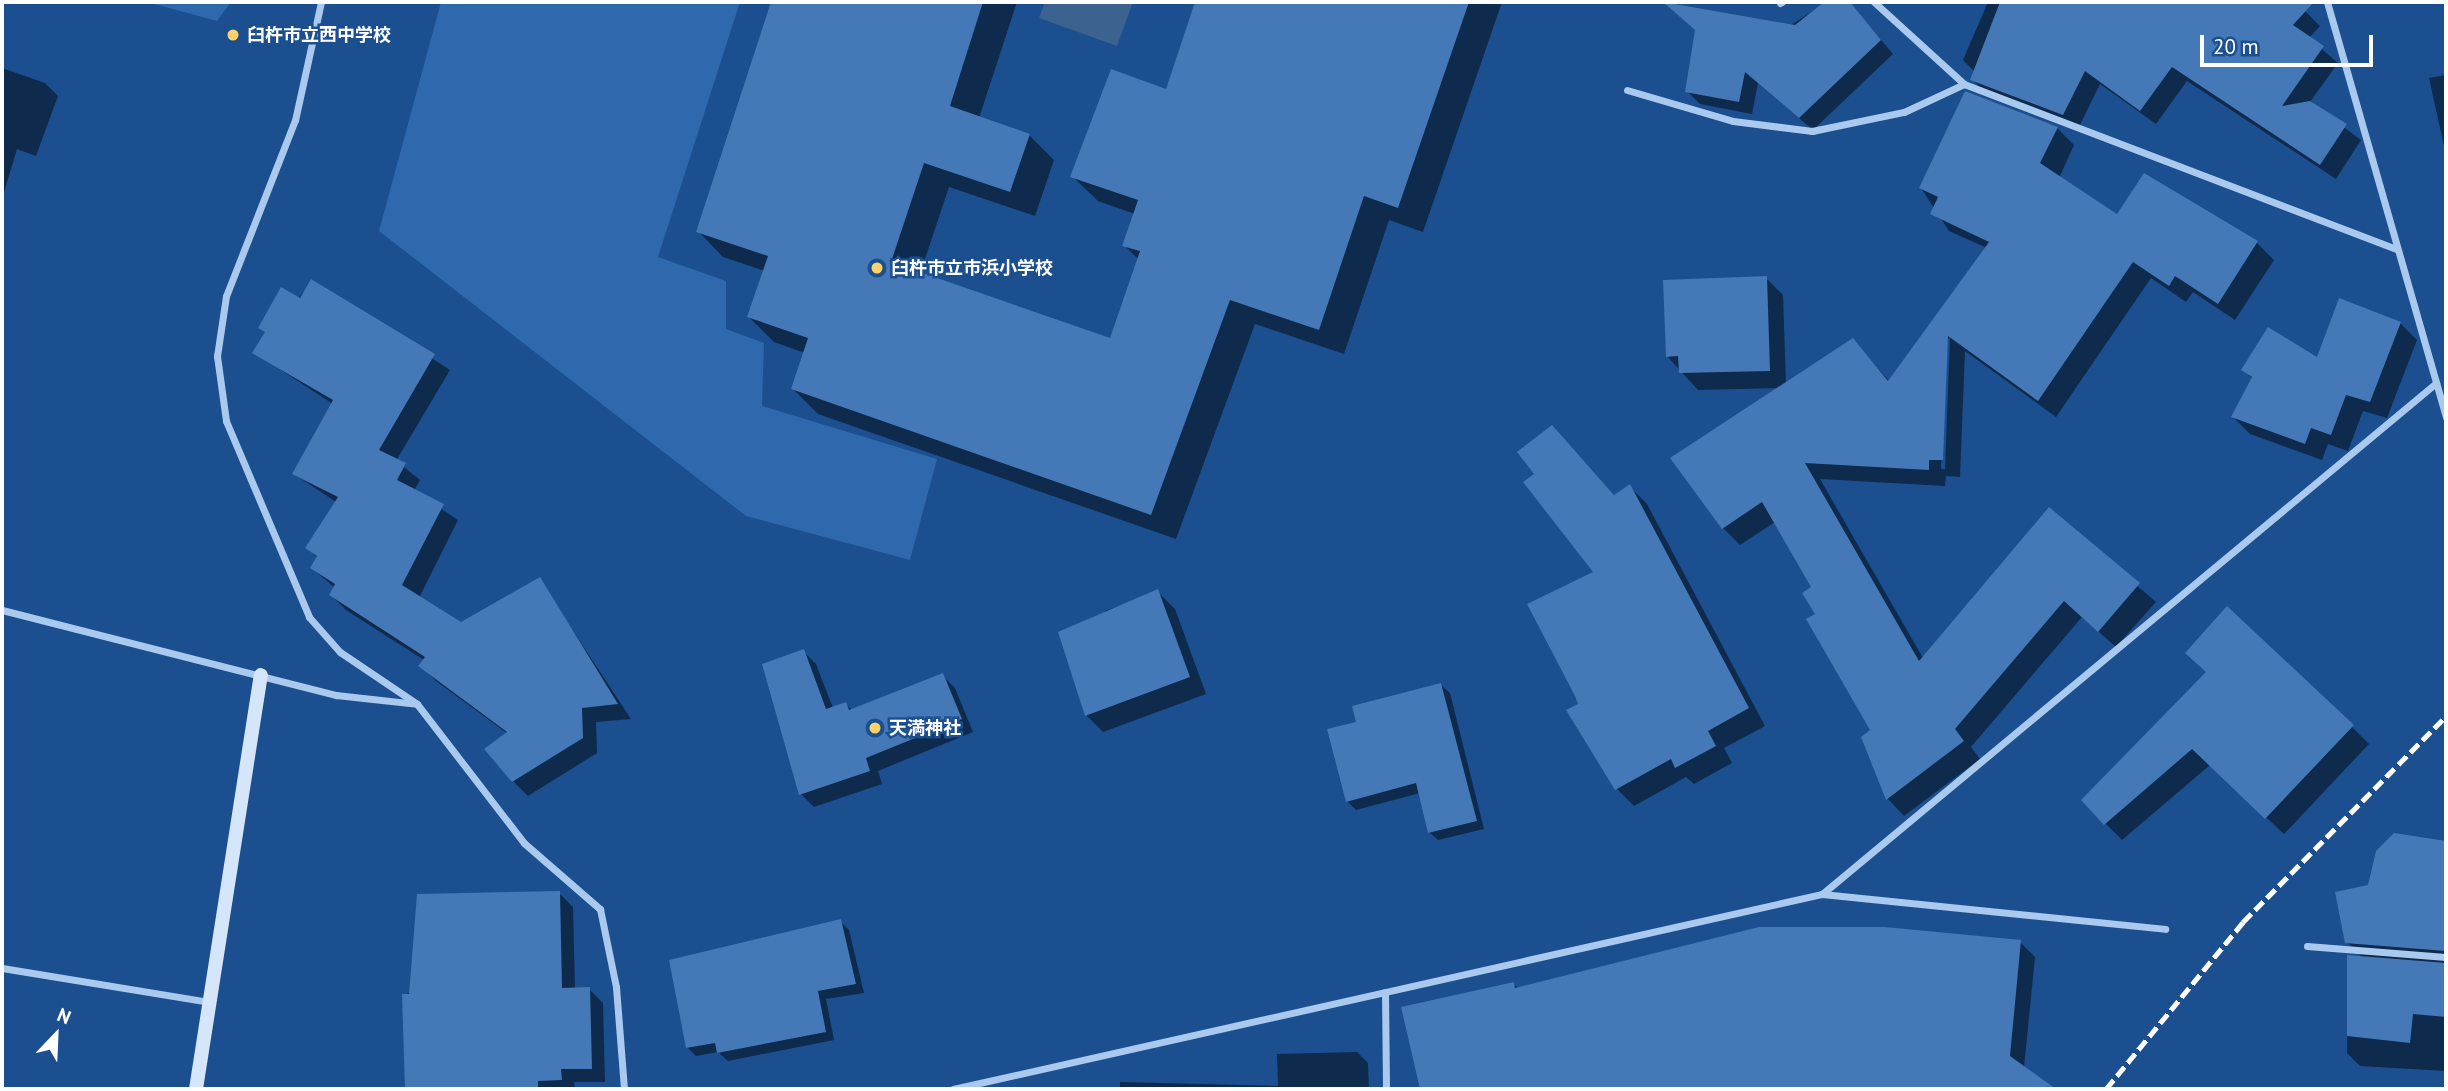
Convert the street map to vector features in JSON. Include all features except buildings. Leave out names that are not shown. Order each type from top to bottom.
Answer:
[{"type":"street","points":[[321,2],[295,120],[226,296],[217,356],[224,408],[260,512],[309,617],[340,652],[417,704],[524,843],[600,909],[617,987],[624,1089]]},
{"type":"street","points":[[1874,2],[1964,84],[2395,249]]},
{"type":"street","points":[[2326,2],[2395,249],[2446,418]]},
{"type":"street","points":[[1626,90],[1733,121],[1812,131],[1904,112],[1964,84]]},
{"type":"street","points":[[1822,894],[2436,383]]},
{"type":"street","points":[[2,610],[336,695],[417,704]]},
{"type":"street","points":[[196,1089],[261,675]]},
{"type":"street","points":[[953,1089],[1822,894],[2165,929]]},
{"type":"street","points":[[2306,946],[2446,957]]},
{"type":"street","points":[[2,968],[210,1002]]},
{"type":"street","points":[[1385,992],[1387,1089]]},
{"type":"street","points":[[998,1079],[998,1089]]},
{"type":"shaded area","points":[[147,2],[231,2],[217,21]]},
{"type":"shaded area","points":[[441,2],[740,2],[658,257],[726,281],[726,329],[764,343],[762,406],[937,459],[910,560],[746,516],[379,231]]},
{"type":"shaded area","points":[[1045,2],[1133,2],[1117,46],[1039,18]]},
{"type":"railway","points":[[2106,1089],[2243,922],[2446,716]]},
{"type":"place","name":"臼杵市立西中学校","points":[[233,35]]},
{"type":"place","name":"臼杵市立市浜小学校","points":[[877,268]]},
{"type":"place","name":"天満神社","points":[[875,728]]}]
